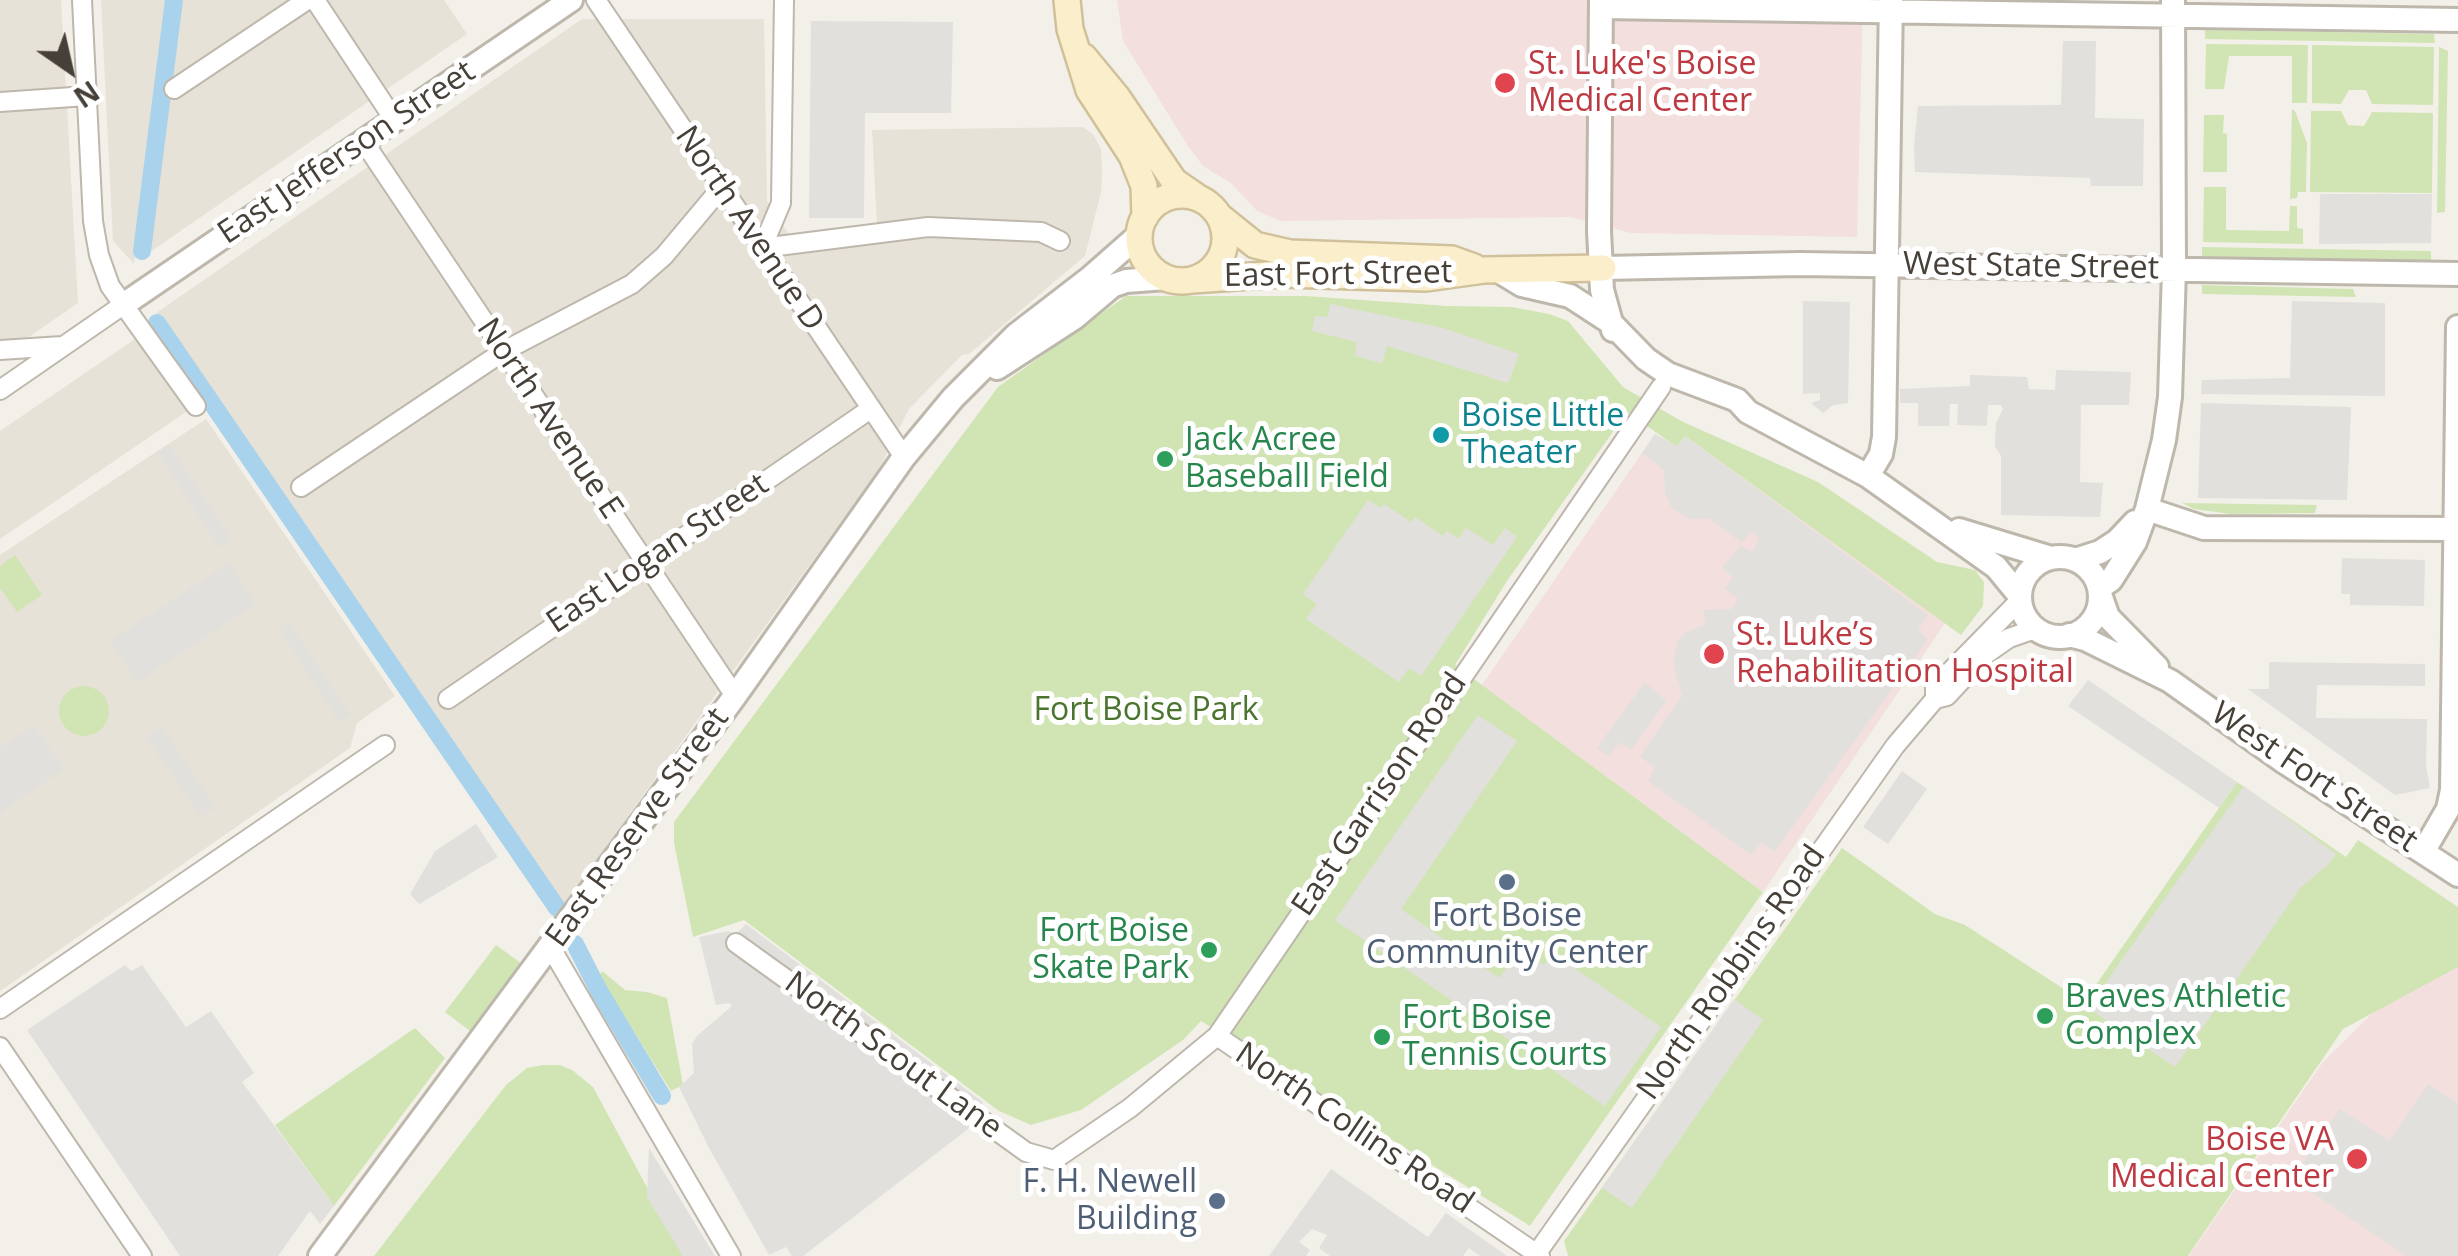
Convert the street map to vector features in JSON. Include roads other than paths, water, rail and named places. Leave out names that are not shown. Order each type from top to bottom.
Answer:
[{"type":"main road","name":"East Fort Street","points":[[1066,0],[1089,90],[1132,156],[1144,186],[1142,226]]},
{"type":"main road","name":"East Fort Street","points":[[1077,50],[1117,97],[1174,181],[1254,245],[1290,252],[1452,258],[1491,270]]},
{"type":"main road","points":[[1175,196],[1210,208],[1225,242],[1215,266],[1179,279],[1146,260],[1142,226],[1163,200],[1175,196]]},
{"type":"main road","name":"East Fort Street","points":[[1179,279],[1281,274],[1426,278],[1491,270],[1603,268]]},
{"type":"street","points":[[82,0],[93,222],[104,270],[123,304],[196,406]]},
{"type":"street","points":[[174,89],[307,0]]},
{"type":"street","points":[[315,0],[395,121]]},
{"type":"street","name":"East Jefferson Street","points":[[123,304],[571,0]]},
{"type":"street","name":"North Avenue D","points":[[596,0],[904,457]]},
{"type":"street","points":[[762,248],[781,203],[784,0]]},
{"type":"street","points":[[1748,412],[1734,415],[1660,387],[1633,364],[1618,344],[1610,322],[1602,290],[1600,231],[1601,3],[2173,8],[2458,20]]},
{"type":"street","points":[[1868,476],[1881,454],[1884,437],[1890,5]]},
{"type":"street","points":[[1491,270],[1522,285],[1570,296],[1610,322],[1646,359],[1668,374],[1737,400],[1748,412],[1868,476],[1996,567],[2020,598],[2027,621],[2035,628],[2058,637],[2070,635],[2092,620],[2099,591],[2111,580],[2135,542],[2148,508],[2164,440],[2170,397],[2174,270],[2173,8]]},
{"type":"street","points":[[0,102],[87,96]]},
{"type":"street","name":"North Avenue E","points":[[364,142],[735,696]]},
{"type":"street","points":[[301,487],[504,351],[632,284],[664,256],[721,188]]},
{"type":"street","points":[[762,248],[928,226],[1041,232],[1060,241]]},
{"type":"street","name":"East Reserve Street","points":[[320,1256],[551,948],[904,457],[953,398],[1016,335],[1090,278],[1142,226]]},
{"type":"street","name":"West State Street","points":[[1603,268],[1886,265],[2458,274]]},
{"type":"street","name":"East Reserve Street","points":[[953,398],[1074,318],[1112,286],[1126,281],[1179,279]]},
{"type":"street","points":[[0,390],[123,304]]},
{"type":"street","points":[[2424,852],[2455,790],[2458,326]]},
{"type":"street","points":[[0,350],[62,346]]},
{"type":"street","name":"East Garrison Road","points":[[1054,1160],[1130,1108],[1217,1036],[1660,387]]},
{"type":"street","name":"East Logan Street","points":[[448,699],[870,410]]},
{"type":"street","points":[[2148,508],[2204,528],[2457,529]]},
{"type":"street","points":[[1937,522],[2051,558],[2075,560],[2100,552],[2117,541],[2148,508]]},
{"type":"street","points":[[2020,598],[2024,578],[2031,569],[2051,558]]},
{"type":"street","points":[[2075,560],[2092,574],[2099,591]]},
{"type":"street","name":"West Fort Street","points":[[2099,591],[2108,618],[2170,680],[2458,875]]},
{"type":"street","name":"North Robbins Road","points":[[1935,699],[1935,687],[2020,598]]},
{"type":"street","name":"North Robbins Road","points":[[1539,1254],[1860,792],[1935,699],[1947,696],[1986,654],[2008,638],[2035,628]]},
{"type":"street","name":"West Fort Street","points":[[2070,635],[2170,680]]},
{"type":"street","points":[[0,1009],[384,745]]},
{"type":"street","name":"North Scout Lane","points":[[736,943],[1026,1152],[1054,1160]]},
{"type":"street","points":[[551,948],[731,1256]]},
{"type":"street","name":"North Collins Road","points":[[1217,1036],[1539,1254]]},
{"type":"street","points":[[0,1047],[142,1256]]},
{"type":"waterway","points":[[142,251],[174,0]]},
{"type":"waterway","points":[[157,323],[557,908]]},
{"type":"waterway","points":[[575,944],[662,1096]]},
{"type":"place","name":"St. Luke's Boise Medical Center","points":[[1505,83]]},
{"type":"place","name":"Boise Little Theater","points":[[1441,435]]},
{"type":"place","name":"Jack Acree Baseball Field","points":[[1165,459]]},
{"type":"place","name":"St. Luke’s Rehabilitation Hospital","points":[[1714,654]]},
{"type":"place","name":"Fort Boise Community Center","points":[[1507,882]]},
{"type":"place","name":"Fort Boise Skate Park","points":[[1209,950]]},
{"type":"place","name":"Braves Athletic Complex","points":[[2045,1016]]},
{"type":"place","name":"Fort Boise Tennis Courts","points":[[1382,1037]]},
{"type":"place","name":"Boise VA Medical Center","points":[[2357,1159]]},
{"type":"place","name":"F. H. Newell Building","points":[[1217,1201]]},
{"type":"park label","name":"Fort Boise Park","points":[[1146,711]]}]
